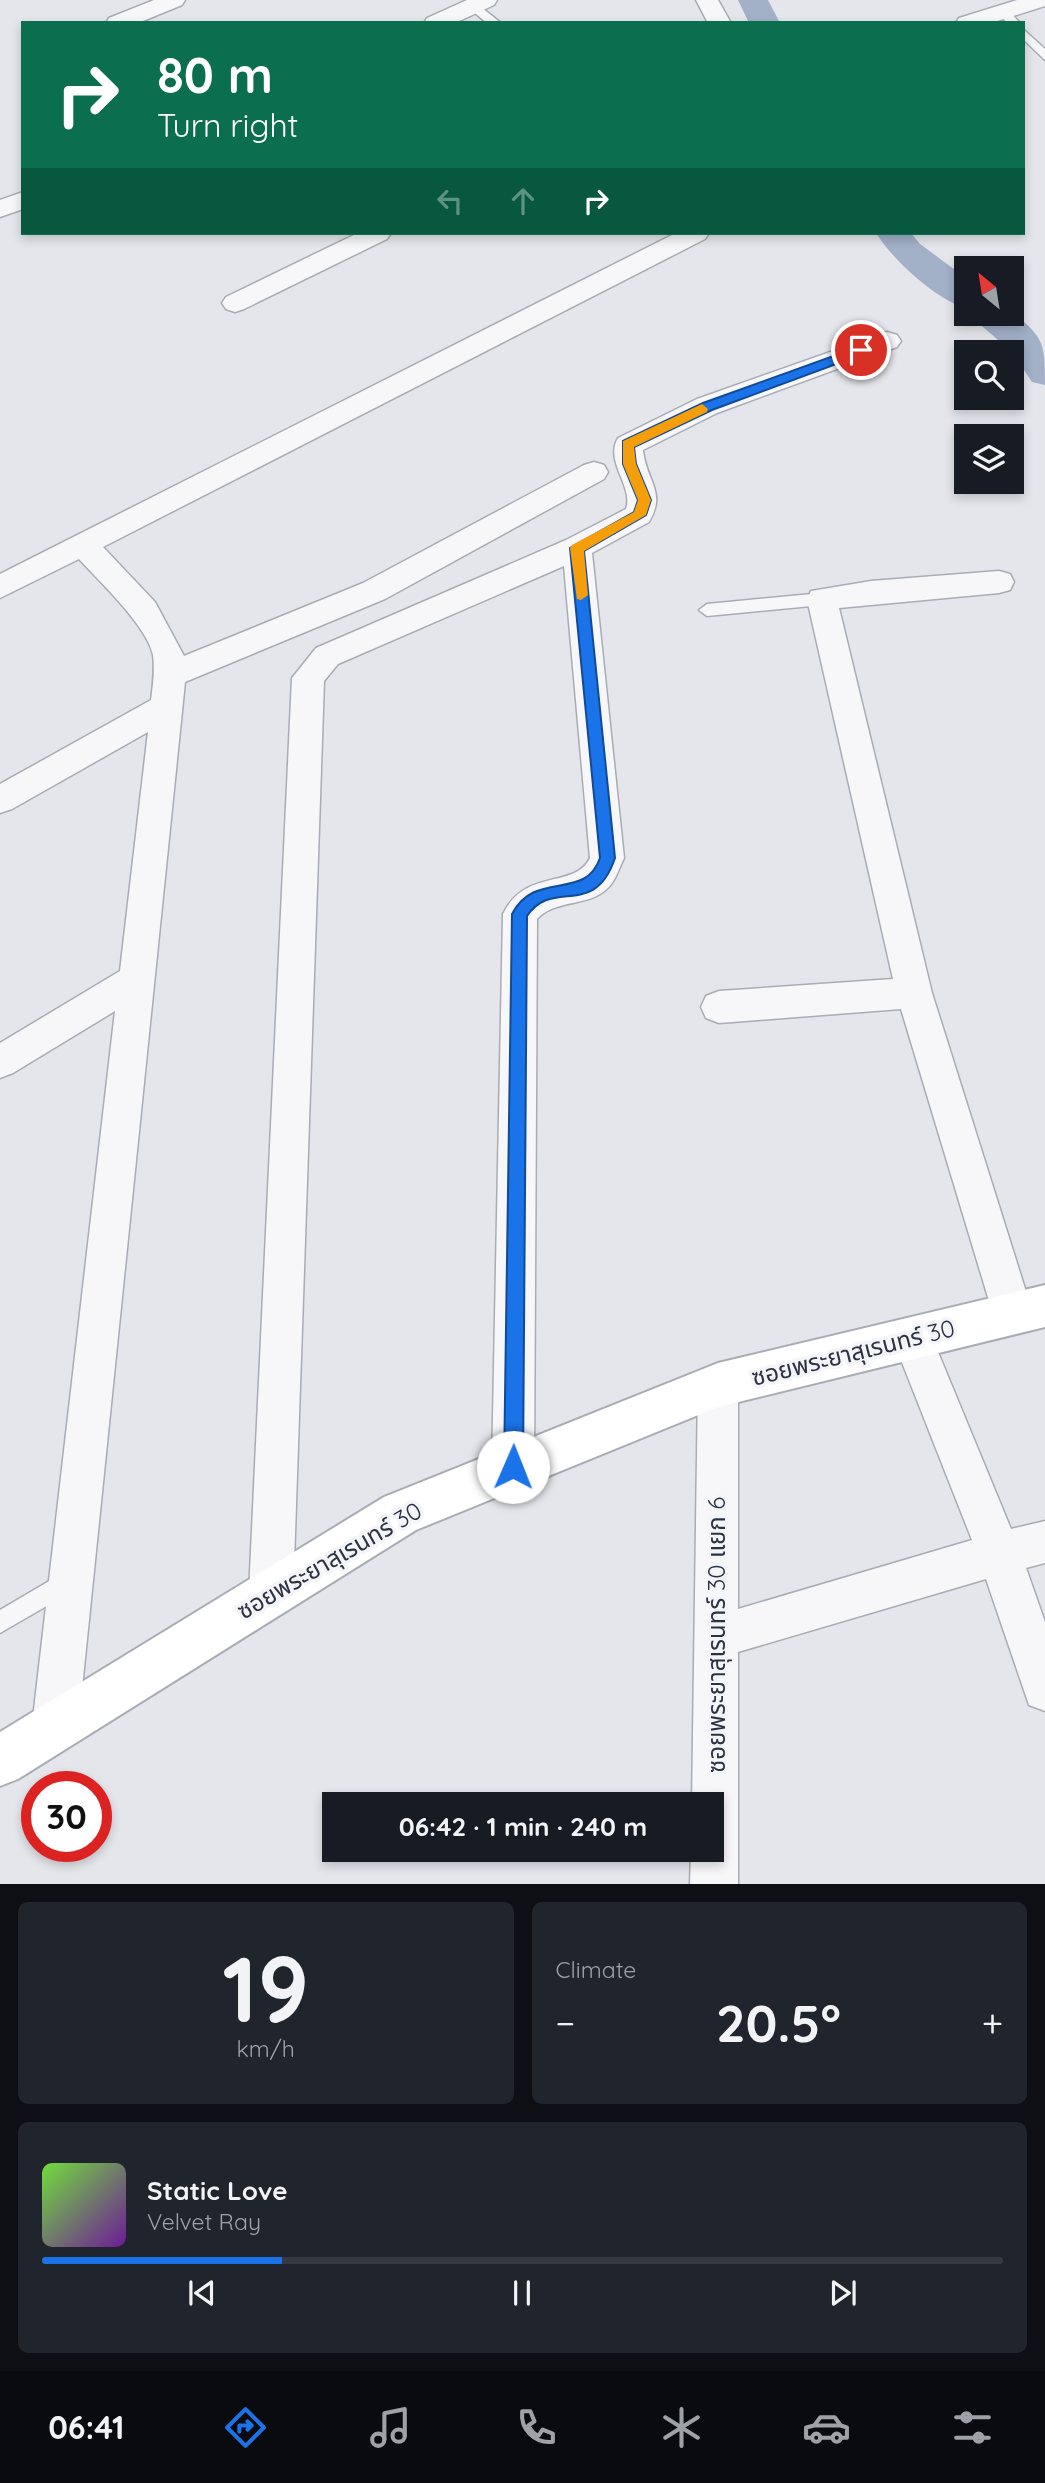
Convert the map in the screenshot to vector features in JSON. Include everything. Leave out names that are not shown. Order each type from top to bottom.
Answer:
[{"type":"street","points":[[122,21],[174,0]]},
{"type":"street","points":[[707,0],[719,21]]},
{"type":"street","points":[[981,21],[1009,17],[1040,0]]},
{"type":"street","points":[[440,21],[480,3]]},
{"type":"street","points":[[0,209],[21,201]]},
{"type":"street","points":[[235,303],[374,235]]},
{"type":"street","points":[[0,587],[692,235]]},
{"type":"street","points":[[271,1593],[308,678],[327,656],[577,548],[639,515],[644,500],[630,464],[628,445],[707,407],[887,341]]},
{"type":"street","points":[[0,800],[169,690],[374,591],[594,472]]},
{"type":"street","points":[[55,1727],[169,690],[167,652],[144,610],[83,544]]},
{"type":"street","points":[[513,1467],[520,914],[528,901],[548,893],[591,886],[602,874],[607,858],[577,548]]},
{"type":"street","points":[[999,582],[871,592],[822,599],[914,993],[1029,1310]]},
{"type":"street","points":[[0,1062],[137,979]]},
{"type":"street","points":[[719,1007],[914,993]]},
{"type":"street","name":"ซอยพระยาสุเรนทร์ 30","points":[[0,1761],[400,1513],[718,1385],[1029,1310]]},
{"type":"street","points":[[912,1337],[976,1487],[1045,1689]]},
{"type":"street","name":"ซอยพระยาสุเรนทร์ 30 แยก 6","points":[[714,1884],[718,1385]]},
{"type":"street","points":[[716,1637],[1045,1542]]},
{"type":"lane","points":[[480,3],[494,21]]},
{"type":"lane","points":[[1025,34],[1045,56]]},
{"type":"lane","points":[[706,610],[822,599]]},
{"type":"lane","points":[[0,1622],[71,1580]]},
{"type":"waterway","points":[[753,0],[764,21]]},
{"type":"waterway","points":[[895,235],[908,252],[954,287]]},
{"type":"waterway","points":[[1006,326],[1016,334],[1045,373]]},
{"type":"slow traffic","points":[[581,595],[577,548],[639,515],[644,500],[630,464],[628,445],[702,409]]},
{"type":"route","points":[[513,1467],[520,914],[528,901],[548,893],[591,886],[602,874],[607,858],[577,548],[639,515],[644,500],[630,464],[628,445],[707,407],[861,350]]}]
